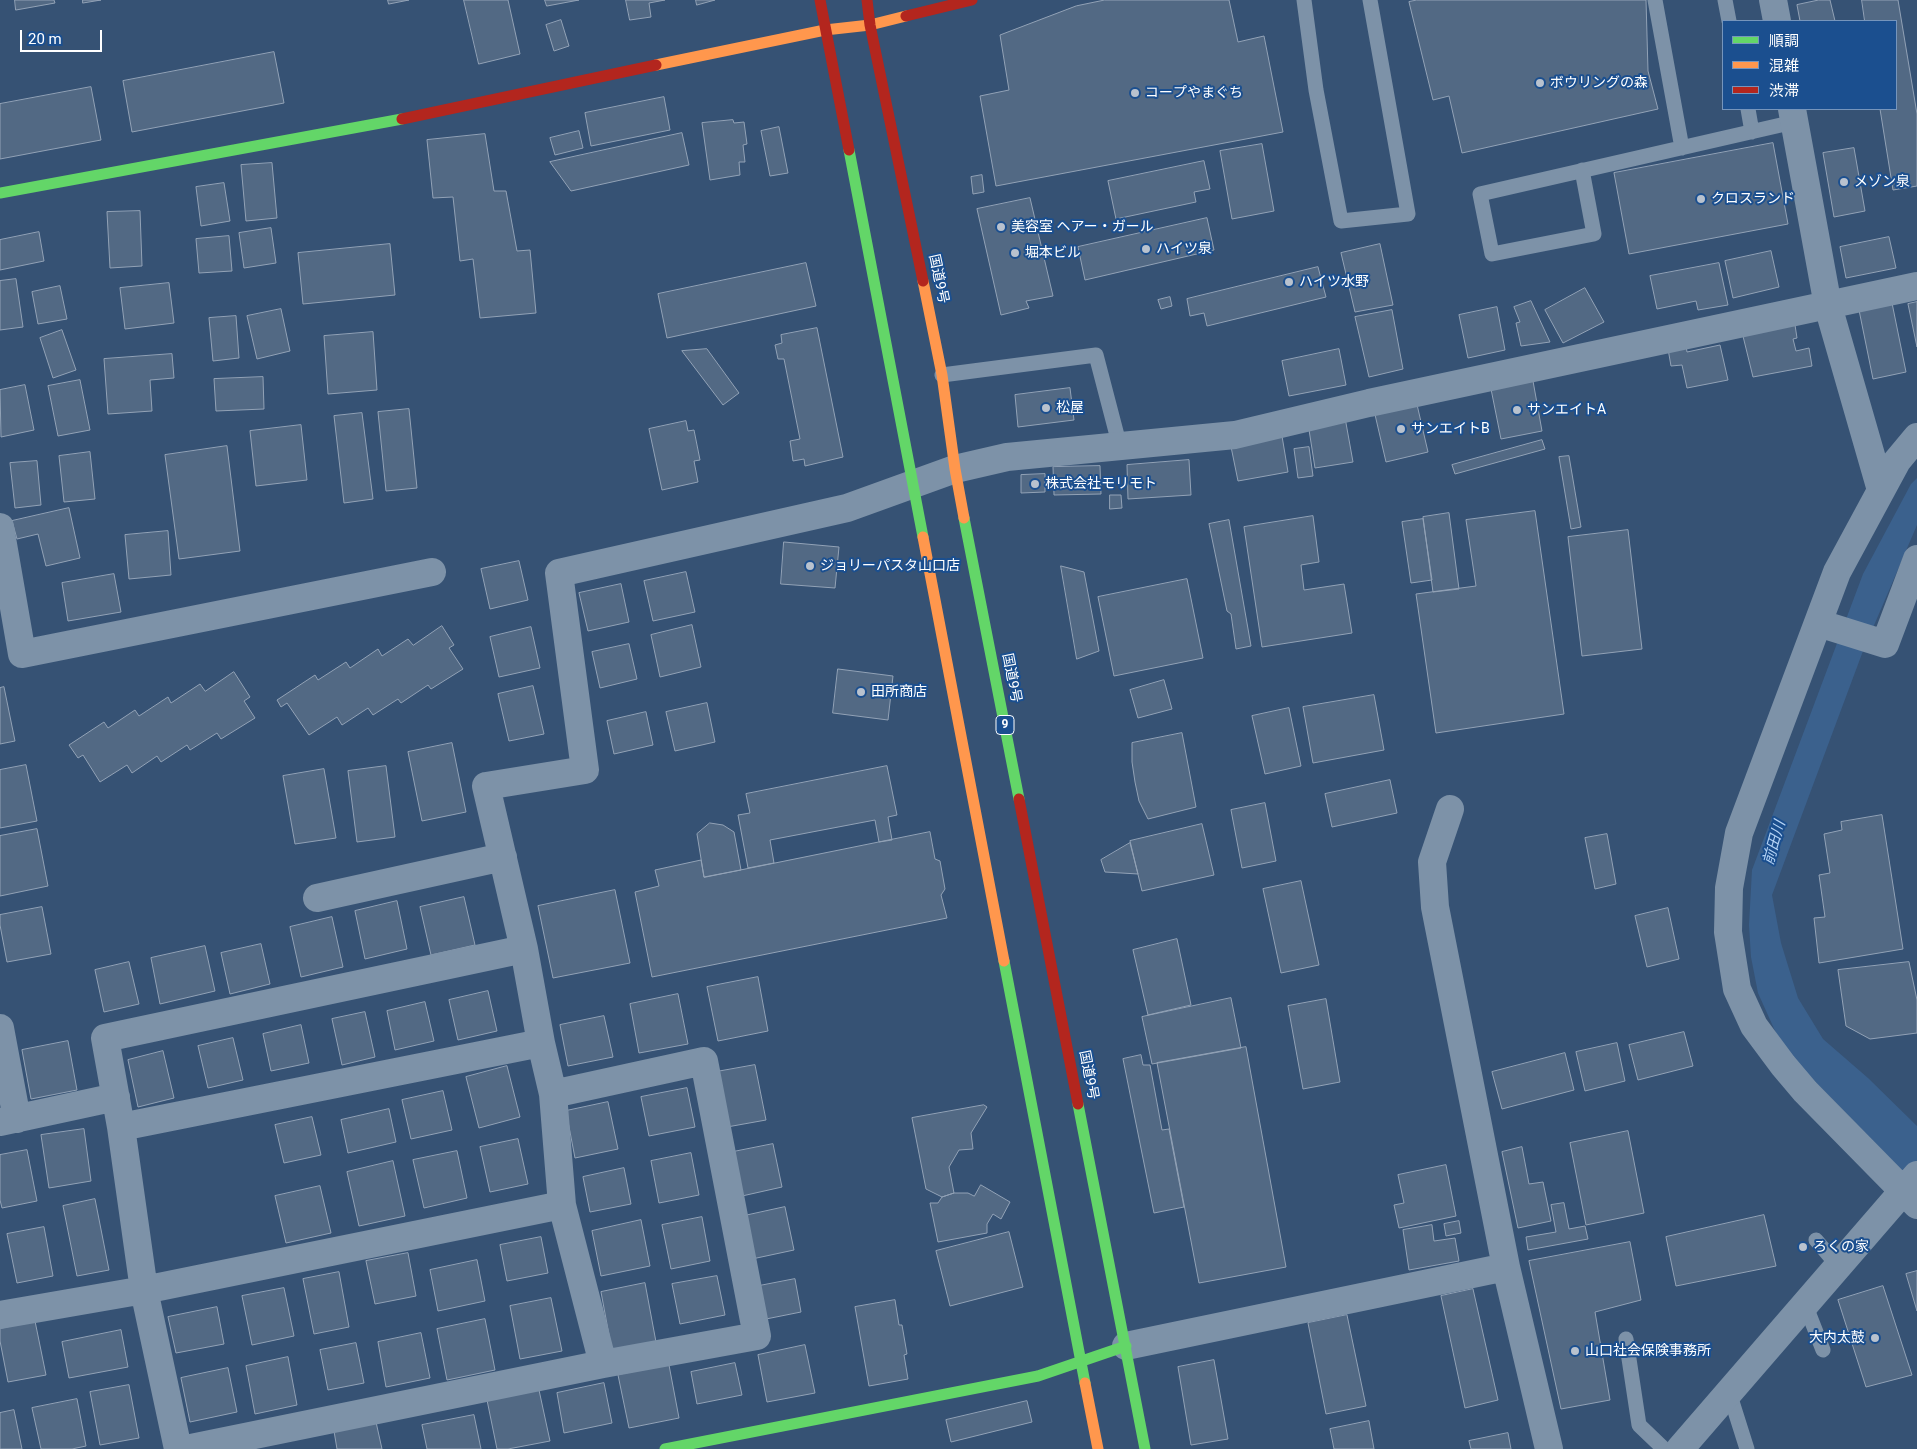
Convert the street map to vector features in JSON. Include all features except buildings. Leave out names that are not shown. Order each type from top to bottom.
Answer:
[{"type":"main road","points":[[820,0],[1098,1449]]},
{"type":"main road","name":"国道9号","points":[[867,0],[870,24],[942,375],[955,469],[1145,1449]]},
{"type":"main road","points":[[0,193],[386,122],[826,30],[870,24],[972,0]]},
{"type":"main road","points":[[665,1449],[1038,1376],[1126,1346]]},
{"type":"street","points":[[1773,0],[1776,20]]},
{"type":"street","points":[[1793,115],[1828,306],[1881,490]]},
{"type":"street","points":[[603,1364],[562,1205],[553,1094],[541,1043],[524,948],[486,786],[585,770],[560,573],[847,508],[955,469],[1008,457],[1235,435],[1369,403],[1917,286]]},
{"type":"street","points":[[1680,1449],[1838,1266],[1912,1191],[1805,1091],[1783,1066],[1754,1026],[1737,989],[1728,932],[1728,888],[1739,833],[1837,572],[1897,462],[1917,437]]},
{"type":"street","points":[[0,527],[22,654],[432,572]]},
{"type":"street","points":[[1818,623],[1885,644],[1917,558]]},
{"type":"street","points":[[1450,809],[1432,862],[1435,907],[1506,1268],[1549,1449]]},
{"type":"street","points":[[317,898],[503,856]]},
{"type":"street","points":[[178,1449],[144,1290],[121,1128],[105,1038],[524,948]]},
{"type":"street","points":[[0,1028],[8,1120],[116,1097]]},
{"type":"street","points":[[121,1128],[541,1043]]},
{"type":"street","points":[[186,1449],[603,1364],[757,1336],[704,1062],[553,1094]]},
{"type":"street","points":[[0,1315],[144,1290],[562,1205]]},
{"type":"street","points":[[1126,1346],[1506,1268]]},
{"type":"lane","points":[[1304,0],[1316,90],[1341,221],[1408,214],[1370,0]]},
{"type":"lane","points":[[1655,0],[1682,148]]},
{"type":"lane","points":[[1725,0],[1729,20]]},
{"type":"lane","points":[[1748,110],[1752,132]]},
{"type":"lane","points":[[1582,170],[1594,234],[1492,254],[1480,194],[1582,170],[1752,132],[1793,115]]},
{"type":"lane","points":[[942,375],[1096,355],[1120,447]]},
{"type":"lane","points":[[1816,1240],[1838,1266]]},
{"type":"lane","points":[[1805,1304],[1823,1350]]},
{"type":"lane","points":[[1626,1339],[1639,1425],[1664,1449]]},
{"type":"lane","points":[[1729,1392],[1747,1449]]},
{"type":"water","name":"前田川","points":[[1917,478],[1917,525],[1863,651],[1772,895],[1781,943],[1798,998],[1823,1039],[1868,1078],[1917,1126],[1917,1186],[1796,1062],[1776,1033],[1758,993],[1751,957],[1749,925],[1752,870],[1863,574],[1911,484]]},
{"type":"traffic: fast","points":[[0,193],[402,119]]},
{"type":"traffic: fast","points":[[849,150],[923,537]]},
{"type":"traffic: fast","points":[[964,518],[1019,799]]},
{"type":"traffic: fast","points":[[1004,961],[1085,1383]]},
{"type":"traffic: fast","points":[[1078,1104],[1145,1449]]},
{"type":"traffic: fast","points":[[665,1449],[1038,1376],[1126,1346]]},
{"type":"traffic: slow","points":[[656,65],[825,30],[870,25],[906,16]]},
{"type":"traffic: slow","points":[[923,281],[942,375],[964,518]]},
{"type":"traffic: slow","points":[[923,537],[1004,961]]},
{"type":"traffic: slow","points":[[1085,1383],[1098,1449]]},
{"type":"traffic: jam","points":[[820,0],[849,150]]},
{"type":"traffic: jam","points":[[867,0],[870,25],[923,281]]},
{"type":"traffic: jam","points":[[906,16],[972,0]]},
{"type":"traffic: jam","points":[[402,119],[656,65]]},
{"type":"traffic: jam","points":[[1019,799],[1078,1104]]},
{"type":"place","name":"ボウリングの森","points":[[1540,83]]},
{"type":"place","name":"コープやまぐち","points":[[1135,93]]},
{"type":"place","name":"メゾン泉","points":[[1844,182]]},
{"type":"place","name":"クロスランド","points":[[1701,199]]},
{"type":"place","name":"美容室 ヘアー・ガール","points":[[1001,227]]},
{"type":"place","name":"ハイツ泉","points":[[1146,249]]},
{"type":"place","name":"堀本ビル","points":[[1015,253]]},
{"type":"place","name":"ハイツ水野","points":[[1289,282]]},
{"type":"place","name":"松屋","points":[[1046,408]]},
{"type":"place","name":"サンエイトA","points":[[1517,410]]},
{"type":"place","name":"サンエイトB","points":[[1401,429]]},
{"type":"place","name":"株式会社モリモト","points":[[1035,484]]},
{"type":"place","name":"ジョリーパスタ山口店","points":[[810,566]]},
{"type":"place","name":"田所商店","points":[[861,692]]},
{"type":"place","name":"ろくの家","points":[[1803,1247]]},
{"type":"place","name":"大内太鼓","points":[[1875,1338]]},
{"type":"place","name":"山口社会保険事務所","points":[[1575,1351]]}]
